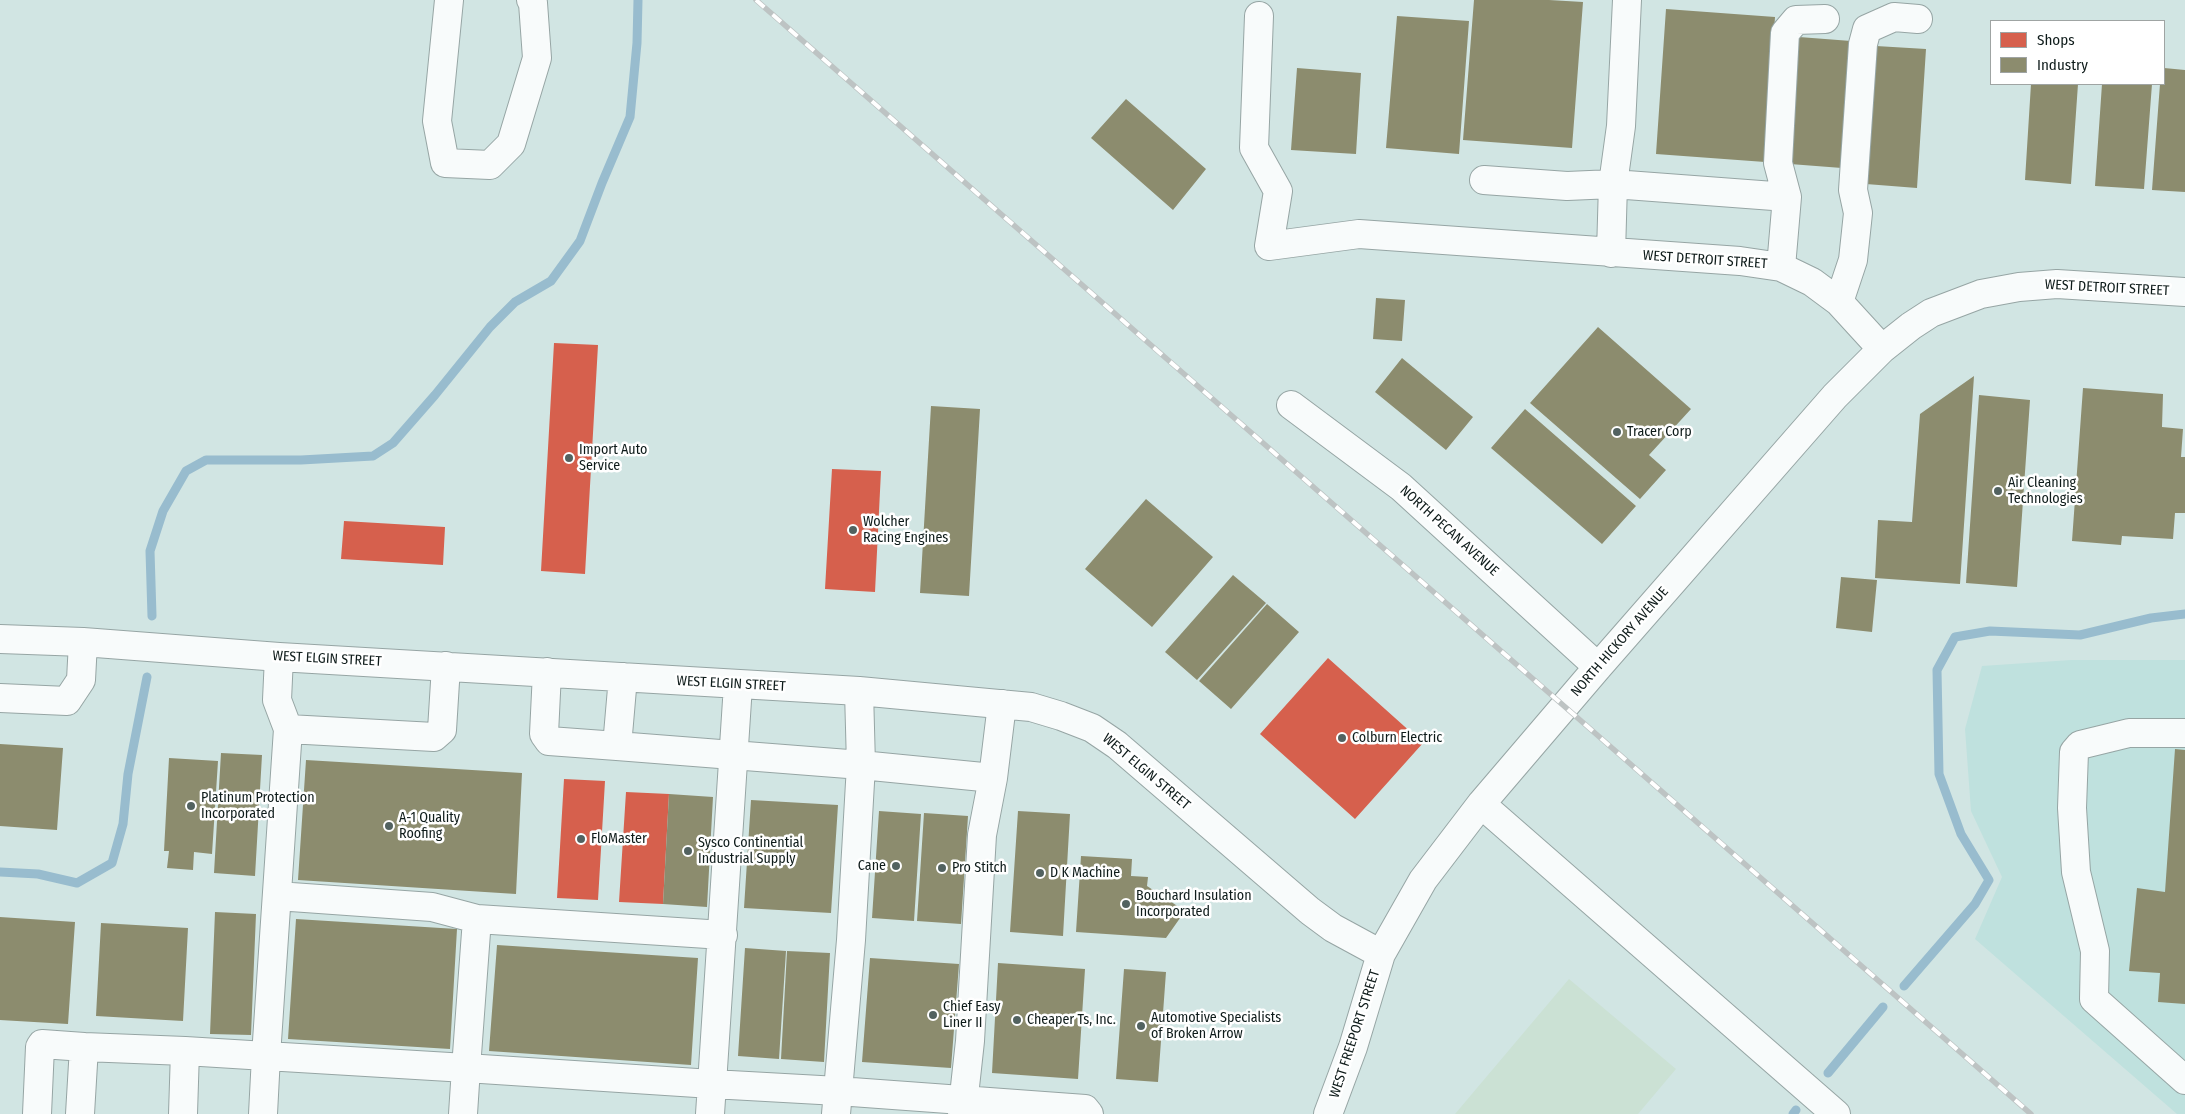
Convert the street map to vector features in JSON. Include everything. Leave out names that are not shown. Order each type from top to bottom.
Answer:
[{"type":"street","points":[[449,0],[437,121],[445,164],[490,165],[511,144],[537,58],[533,3],[531,0]]},
{"type":"street","points":[[1611,253],[1613,184],[1621,126],[1627,0]]},
{"type":"street","name":"WEST DETROIT STREET","points":[[1259,16],[1254,148],[1278,191],[1269,246],[1359,234],[1740,261],[1781,267],[1812,282],[1838,302],[1882,349],[1931,313],[1981,294],[2019,286],[2057,284],[2185,292]]},
{"type":"street","points":[[1838,302],[1853,260],[1858,213],[1853,190],[1863,44],[1868,29],[1894,18],[1918,19]]},
{"type":"street","points":[[1781,267],[1787,197],[1778,163],[1785,33],[1796,20],[1825,19]]},
{"type":"street","points":[[1484,180],[1567,186],[1613,184],[1787,197]]},
{"type":"street","name":"NORTH HICKORY AVENUE","points":[[1381,954],[1422,880],[1481,804],[1835,396],[1882,349]]},
{"type":"street","name":"NORTH PECAN AVENUE","points":[[1292,405],[1401,487],[1598,667]]},
{"type":"street","name":"WEST ELGIN STREET","points":[[0,639],[83,642],[279,657],[859,691],[1031,707],[1092,728],[1117,745],[1310,911],[1332,928],[1381,954]]},
{"type":"street","points":[[0,698],[67,701],[81,680],[83,642]]},
{"type":"street","points":[[263,1114],[288,729],[277,700],[279,657]]},
{"type":"street","points":[[288,729],[434,738],[442,730],[446,666]]},
{"type":"street","points":[[547,672],[544,734],[549,741],[861,765],[993,778]]},
{"type":"street","points":[[617,746],[623,677]]},
{"type":"street","points":[[710,1114],[738,684]]},
{"type":"street","points":[[837,1102],[851,940],[861,765],[859,691]]},
{"type":"street","points":[[963,1107],[970,1041],[982,835],[993,778],[1002,704]]},
{"type":"street","points":[[2185,733],[2129,733],[2080,745],[2074,752],[2072,808],[2076,872],[2095,951],[2094,999],[2185,1080]]},
{"type":"street","points":[[1481,804],[1836,1114]]},
{"type":"street","points":[[277,896],[432,907],[477,919],[723,935]]},
{"type":"street","points":[[463,1114],[477,919]]},
{"type":"street","name":"WEST FREEPORT STREET","points":[[1328,1114],[1353,1047],[1381,954]]},
{"type":"street","points":[[37,1114],[40,1047],[42,1044],[186,1051],[712,1084],[837,1102],[1085,1109],[1089,1114]]},
{"type":"street","points":[[80,1114],[84,1047]]},
{"type":"street","points":[[182,1114],[186,1051]]},
{"type":"shaded area","points":[[2071,660],[2185,660],[2185,1114],[2177,1114],[1975,939],[2002,877],[1971,811],[1965,729],[1982,666]]},
{"type":"green space","points":[[1569,979],[1676,1069],[1638,1114],[1455,1114]]},
{"type":"building: Shops","name":"Import Auto Service","points":[[554,343],[598,345],[585,574],[541,571]]},
{"type":"building: Shops","name":"Wolcher Racing Engines","points":[[832,469],[881,471],[875,592],[825,589]]},
{"type":"building: Shops","points":[[344,521],[445,527],[443,565],[341,559]]},
{"type":"building: Shops","name":"Colburn Electric","points":[[1328,658],[1423,743],[1355,819],[1260,734]]},
{"type":"building: Shops","name":"FloMaster","points":[[564,779],[605,781],[598,900],[557,898]]},
{"type":"building: Shops","points":[[626,792],[669,794],[663,904],[619,902]]},
{"type":"building: Industry","points":[[1474,0],[1583,2],[1572,148],[1463,140]]},
{"type":"building: Industry","points":[[1666,9],[1775,17],[1765,162],[1656,154]]},
{"type":"building: Industry","points":[[1397,16],[1469,21],[1459,154],[1386,148]]},
{"type":"building: Industry","points":[[1799,37],[1851,41],[1842,168],[1790,164]]},
{"type":"building: Industry","points":[[1876,46],[1926,49],[1917,188],[1866,184]]},
{"type":"building: Industry","points":[[1297,68],[1361,73],[1356,154],[1291,150]]},
{"type":"building: Industry","points":[[2165,68],[2185,70],[2185,192],[2152,190],[2160,85],[2165,85]]},
{"type":"building: Industry","points":[[2031,85],[2078,85],[2071,184],[2025,180]]},
{"type":"building: Industry","points":[[2102,85],[2152,85],[2144,189],[2095,186]]},
{"type":"building: Industry","points":[[1126,99],[1206,169],[1173,210],[1091,138]]},
{"type":"building: Industry","points":[[1376,298],[1405,300],[1402,341],[1373,339]]},
{"type":"building: Industry","name":"Tracer Corp","points":[[1598,327],[1691,409],[1649,455],[1666,470],[1640,499],[1530,403]]},
{"type":"building: Industry","points":[[1402,358],[1473,417],[1446,450],[1375,392]]},
{"type":"building: Industry","points":[[1974,376],[1960,584],[1875,578],[1878,520],[1912,522],[1920,414]]},
{"type":"building: Industry","points":[[2083,388],[2163,394],[2162,427],[2183,429],[2181,457],[2185,457],[2185,513],[2175,513],[2173,539],[2122,536],[2121,545],[2072,541]]},
{"type":"building: Industry","name":"Air Cleaning Technologies","points":[[1979,395],[2030,400],[2017,587],[1966,583]]},
{"type":"building: Industry","points":[[931,406],[980,409],[969,596],[920,593]]},
{"type":"building: Industry","points":[[1525,409],[1636,506],[1602,544],[1491,448]]},
{"type":"building: Industry","points":[[1146,499],[1213,557],[1152,627],[1085,569]]},
{"type":"building: Industry","points":[[1233,575],[1266,603],[1197,680],[1165,652]]},
{"type":"building: Industry","points":[[1841,577],[1877,580],[1872,632],[1836,628]]},
{"type":"building: Industry","points":[[1267,604],[1299,632],[1231,709],[1199,681]]},
{"type":"building: Industry","points":[[0,744],[63,748],[57,830],[0,826]]},
{"type":"building: Industry","points":[[2175,749],[2185,750],[2185,1004],[2158,1002],[2160,973],[2129,971],[2137,888],[2165,892]]},
{"type":"building: Industry","points":[[221,753],[262,755],[255,876],[214,873]]},
{"type":"building: Industry","name":"Platinum Protection Incorporated","points":[[169,758],[218,761],[212,854],[194,852],[193,870],[167,868],[169,851],[164,851]]},
{"type":"building: Industry","name":"A-1 Quality Roofing","points":[[306,760],[522,773],[516,894],[298,880]]},
{"type":"building: Industry","name":"Sysco Continential Industrial Supply","points":[[669,794],[713,797],[707,907],[663,904]]},
{"type":"building: Industry","points":[[751,800],[838,805],[831,913],[744,908]]},
{"type":"building: Industry","name":"Cane","points":[[879,811],[921,814],[914,921],[872,918]]},
{"type":"building: Industry","name":"D K Machine","points":[[1018,811],[1070,814],[1063,936],[1010,932]]},
{"type":"building: Industry","name":"Pro Stitch","points":[[924,813],[968,816],[961,924],[917,921]]},
{"type":"building: Industry","name":"Bouchard Insulation Incorporated","points":[[1081,856],[1132,859],[1131,876],[1148,877],[1147,886],[1185,911],[1166,938],[1076,932]]},
{"type":"building: Industry","points":[[215,912],[256,914],[251,1035],[210,1034]]},
{"type":"building: Industry","points":[[0,917],[75,922],[68,1024],[0,1020]]},
{"type":"building: Industry","points":[[296,919],[457,929],[450,1049],[288,1039]]},
{"type":"building: Industry","points":[[101,923],[188,928],[183,1021],[96,1016]]},
{"type":"building: Industry","points":[[497,945],[698,958],[691,1065],[489,1051]]},
{"type":"building: Industry","points":[[745,948],[786,951],[779,1059],[738,1056]]},
{"type":"building: Industry","points":[[787,951],[830,953],[824,1062],[781,1059]]},
{"type":"building: Industry","points":[[870,958],[959,964],[951,1068],[862,1062]]},
{"type":"building: Industry","points":[[998,963],[1085,969],[1078,1079],[992,1073]]},
{"type":"building: Industry","name":"Automotive Specialists of Broken Arrow","points":[[1124,969],[1166,972],[1158,1082],[1116,1079]]},
{"type":"waterway","points":[[152,616],[150,551],[163,511],[186,471],[206,460],[301,460],[373,456],[393,443],[490,327],[515,302],[551,281],[580,241],[630,117],[637,43],[638,0]]},
{"type":"waterway","points":[[1904,986],[1975,904],[1989,880],[1961,834],[1939,774],[1937,670],[1955,637],[1990,631],[2080,635],[2151,618],[2185,614]]},
{"type":"waterway","points":[[0,872],[38,874],[77,883],[112,863],[123,824],[128,774],[147,677]]},
{"type":"waterway","points":[[1828,1073],[1883,1007]]},
{"type":"waterway","points":[[1793,1114],[1796,1110]]},
{"type":"railway","points":[[756,0],[2031,1114]]},
{"type":"place","name":"Tracer Corp","points":[[1617,432]]},
{"type":"place","name":"Import Auto Service","points":[[569,458]]},
{"type":"place","name":"Air Cleaning Technologies","points":[[1998,491]]},
{"type":"place","name":"Wolcher Racing Engines","points":[[853,530]]},
{"type":"place","name":"Colburn Electric","points":[[1342,738]]},
{"type":"place","name":"Platinum Protection Incorporated","points":[[191,806]]},
{"type":"place","name":"A-1 Quality Roofing","points":[[389,826]]},
{"type":"place","name":"FloMaster","points":[[581,839]]},
{"type":"place","name":"Sysco Continential Industrial Supply","points":[[688,851]]},
{"type":"place","name":"Cane","points":[[896,866]]},
{"type":"place","name":"Pro Stitch","points":[[942,868]]},
{"type":"place","name":"D K Machine","points":[[1040,873]]},
{"type":"place","name":"Bouchard Insulation Incorporated","points":[[1126,904]]},
{"type":"place","name":"Chief Easy Liner II","points":[[933,1015]]},
{"type":"place","name":"Cheaper Ts, Inc.","points":[[1017,1020]]},
{"type":"place","name":"Automotive Specialists of Broken Arrow","points":[[1141,1026]]}]
